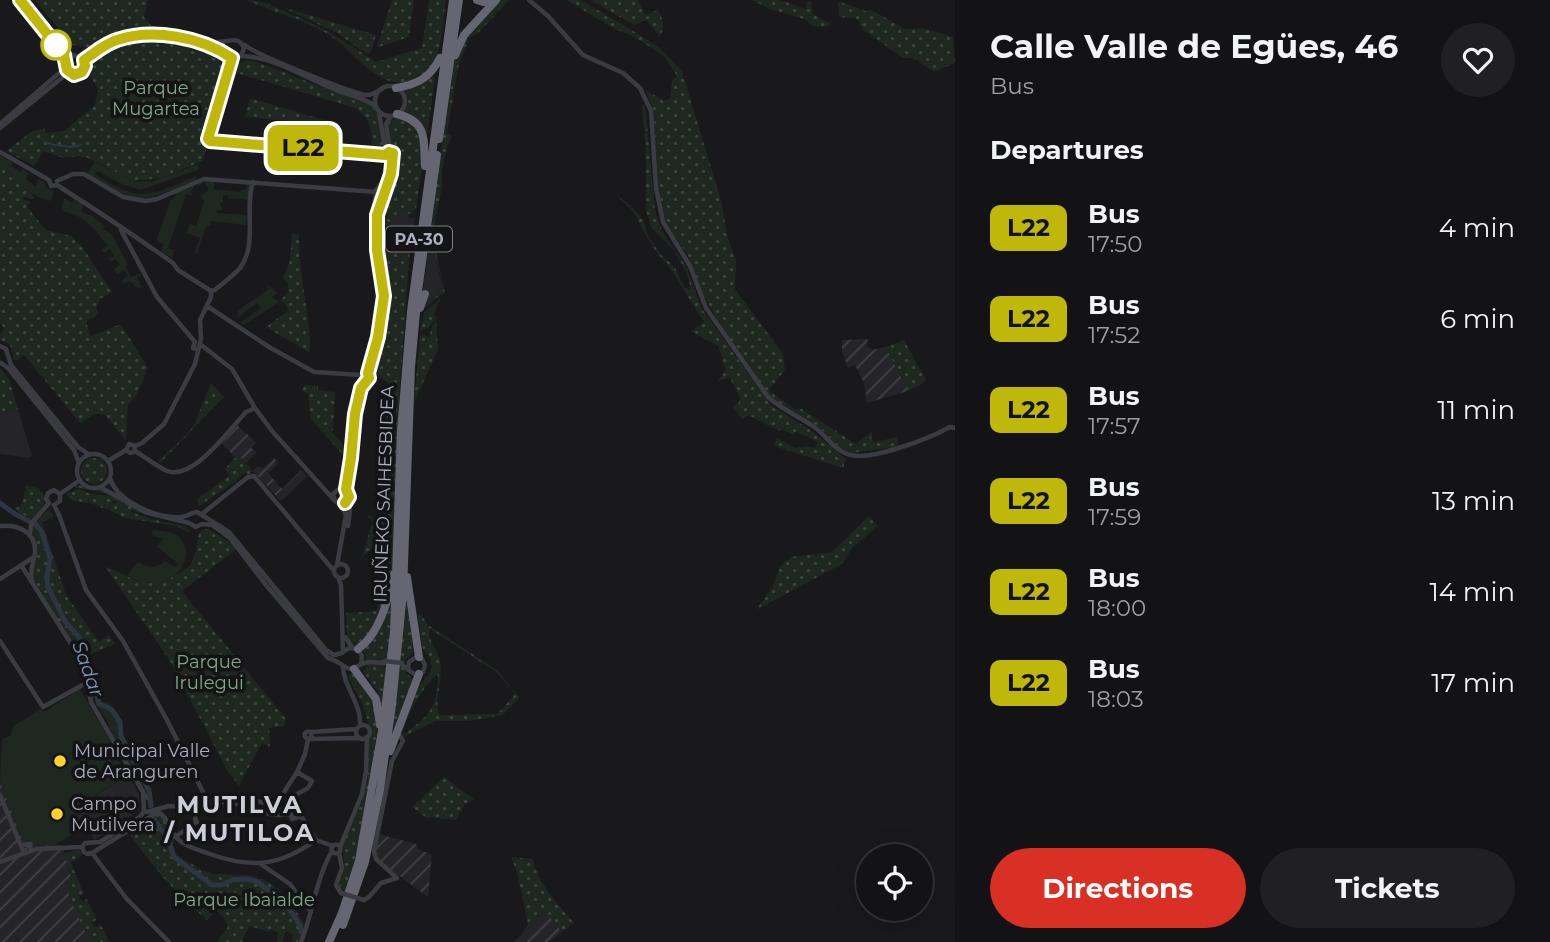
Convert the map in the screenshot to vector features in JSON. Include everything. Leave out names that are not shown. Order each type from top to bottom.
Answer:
[{"type":"highway","points":[[413,314],[409,303],[414,247],[440,58],[451,0]]},
{"type":"highway","name":"IRUÑEKO SAIHESBIDEA","points":[[329,942],[351,890],[374,805],[394,632],[400,480],[413,314],[451,0]]},
{"type":"highway","name":"IRUÑEKO SAIHESBIDEA","points":[[335,942],[358,885],[392,705],[400,633],[413,314],[459,0]]},
{"type":"highway","points":[[477,0],[494,0]]},
{"type":"highway","points":[[444,106],[459,44],[470,26],[494,0]]},
{"type":"highway","points":[[396,88],[422,81],[432,73],[440,58]]},
{"type":"highway","points":[[394,115],[410,119],[421,129],[426,145],[425,166]]},
{"type":"highway","points":[[425,241],[428,269]]},
{"type":"highway","points":[[413,314],[425,294]]},
{"type":"highway","points":[[406,468],[407,578],[419,657]]},
{"type":"highway","points":[[357,651],[365,645],[381,616],[391,587],[396,555],[400,480]]},
{"type":"highway","points":[[355,667],[371,690],[380,715],[374,805]]},
{"type":"highway","points":[[374,805],[380,802],[397,734],[419,674]]},
{"type":"street","points":[[22,0],[72,55],[83,59],[116,40],[141,36],[201,42],[232,58],[241,56],[284,68],[369,101],[377,109],[394,115]]},
{"type":"street","points":[[0,126],[66,67],[66,60],[22,0]]},
{"type":"street","points":[[529,0],[548,16],[583,55],[623,74],[640,88],[651,111],[656,188],[663,222],[690,266],[706,308],[768,397],[776,405],[813,426],[846,454],[862,455],[917,444],[953,427]]},
{"type":"street","points":[[83,59],[106,39],[144,32],[174,33],[228,42],[233,39],[260,55],[354,92],[370,95],[382,89],[396,88],[405,99],[403,109],[386,124],[388,171],[380,192],[373,233],[381,296],[376,330],[353,403],[343,489]]},
{"type":"street","points":[[226,53],[228,42]]},
{"type":"street","points":[[241,56],[244,51],[242,42]]},
{"type":"street","points":[[66,60],[72,55]]},
{"type":"street","points":[[0,126],[63,77],[82,72],[85,66],[83,59]]},
{"type":"street","points":[[66,67],[71,74]]},
{"type":"street","points":[[382,89],[376,97],[377,109],[389,155]]},
{"type":"street","points":[[0,152],[49,180],[51,186],[73,174],[84,174],[123,197],[145,201],[157,199],[204,179],[380,192]]},
{"type":"street","points":[[211,291],[244,261],[248,247],[253,182]]},
{"type":"street","points":[[57,183],[123,232],[158,297],[198,345],[232,369],[255,408],[323,489],[345,510],[346,522],[339,544],[338,567],[345,636],[357,651],[355,667]]},
{"type":"street","points":[[117,227],[211,291]]},
{"type":"street","points":[[126,241],[131,235]]},
{"type":"street","points":[[135,449],[164,424],[195,363],[201,339],[200,320],[211,291]]},
{"type":"street","points":[[207,306],[311,371],[364,375]]},
{"type":"street","points":[[0,346],[6,349],[7,358],[78,447],[90,455],[100,455],[108,461],[110,478],[116,491],[137,505],[173,516],[197,512],[225,528],[329,653],[357,651],[385,662]]},
{"type":"street","points":[[7,358],[0,363],[11,372],[74,450],[79,463],[80,480],[87,486],[100,487],[145,512],[196,527],[202,524],[212,525],[239,547]]},
{"type":"street","points":[[108,461],[127,450],[129,444],[168,471],[186,471],[200,461],[246,412],[255,408]]},
{"type":"street","points":[[79,463],[90,455]]},
{"type":"street","points":[[202,515],[248,477],[254,476],[327,566],[348,570],[341,577],[342,663],[344,677],[359,712],[361,726]]},
{"type":"street","points":[[100,487],[110,478]]},
{"type":"street","points":[[60,494],[80,480]]},
{"type":"street","points":[[323,489],[331,492],[343,489]]},
{"type":"street","points":[[338,567],[349,521],[349,495],[343,489]]},
{"type":"street","points":[[60,494],[54,490],[48,493],[46,499],[54,504],[60,515],[86,590],[128,650],[210,804]]},
{"type":"street","points":[[335,491],[337,502]]},
{"type":"street","points":[[0,526],[21,528],[31,524],[61,499],[60,494]]},
{"type":"street","points":[[337,502],[347,501]]},
{"type":"street","points":[[189,523],[191,514]]},
{"type":"street","points":[[202,515],[202,524]]},
{"type":"street","points":[[31,524],[34,557],[30,574],[33,584]]},
{"type":"street","points":[[21,528],[31,537]]},
{"type":"street","points":[[0,579],[34,557]]},
{"type":"street","points":[[21,565],[75,650],[88,681],[91,702],[143,792],[147,813]]},
{"type":"street","points":[[269,583],[328,658],[355,667]]},
{"type":"street","points":[[0,641],[43,707],[46,708],[88,681]]},
{"type":"street","points":[[363,738],[357,735],[361,726],[358,700],[346,676],[355,667],[370,662],[405,664],[412,658],[419,657],[425,665],[423,672],[419,674],[411,673],[405,664]]},
{"type":"street","points":[[289,813],[284,798],[305,754],[312,735],[310,732],[361,726],[369,729],[363,738],[365,757],[360,790],[351,817],[325,872],[302,942]]},
{"type":"street","points":[[228,802],[229,799],[241,797],[301,816],[316,840],[336,849],[342,868],[336,886],[341,893],[364,900],[381,883],[397,878],[374,856],[392,761],[403,741],[397,734]]},
{"type":"street","points":[[309,739],[363,738]]},
{"type":"street","points":[[284,798],[308,788],[312,781],[297,772]]},
{"type":"street","points":[[0,795],[16,837],[26,849]]},
{"type":"street","points":[[82,847],[86,854],[93,853],[147,813],[169,806],[204,808],[210,804],[228,802],[281,816],[289,813]]},
{"type":"street","points":[[175,837],[210,804]]},
{"type":"street","points":[[197,808],[197,819]]},
{"type":"street","points":[[0,862],[26,849],[82,847],[88,842],[94,844],[141,819],[147,813],[155,812],[162,813],[175,837],[191,848],[220,858],[261,864],[285,858],[316,840]]},
{"type":"street","points":[[94,844],[93,853],[125,898],[169,942]]},
{"type":"street","points":[[302,942],[320,876],[336,849]]},
{"type":"street","points":[[261,864],[290,884],[311,912]]},
{"type":"shaded area","points":[[401,210],[406,211],[410,219],[415,217],[412,239],[406,241],[399,251],[390,247],[387,235],[393,216]]},
{"type":"shaded area","points":[[428,254],[433,255],[436,260],[442,286],[440,293],[427,306],[422,296]]},
{"type":"shaded area","points":[[868,339],[867,346],[872,350],[886,347],[908,391],[867,403],[864,383],[855,365],[848,368],[842,352],[842,340]]},
{"type":"shaded area","points":[[18,409],[32,456],[29,458],[0,454],[0,414]]},
{"type":"shaded area","points":[[237,425],[256,442],[251,448],[257,452],[246,463],[238,455],[236,458],[222,444]]},
{"type":"shaded area","points":[[274,458],[279,463],[268,473],[282,489],[301,470],[307,476],[281,501],[253,471],[258,466],[262,469]]},
{"type":"shaded area","points":[[128,775],[139,794],[140,810],[94,840],[76,808]]},
{"type":"shaded area","points":[[0,781],[23,840],[62,845],[90,942],[0,942]]},
{"type":"shaded area","points":[[379,834],[416,844],[418,849],[432,855],[428,897],[377,859],[375,848]]},
{"type":"shaded area","points":[[546,912],[562,932],[549,942],[514,942]]},
{"type":"green space","points":[[35,0],[148,0],[144,17],[153,28],[118,33],[87,48],[72,45]]},
{"type":"green space","points":[[247,0],[269,4],[312,23],[376,62],[422,48],[429,0],[446,0],[442,36],[430,68],[410,81],[398,82],[372,72],[326,33]]},
{"type":"green space","points":[[392,0],[414,0],[409,37],[379,47],[377,46]]},
{"type":"green space","points":[[498,0],[509,0],[478,33],[469,38],[458,68],[447,133],[452,136],[444,160],[434,232],[445,294],[425,308],[441,285],[436,260],[433,260],[430,249],[434,198],[454,63],[461,43]]},
{"type":"green space","points":[[566,0],[581,0],[638,34],[659,47],[682,71],[736,260],[735,289],[783,354],[785,370],[769,390],[795,410],[802,409],[856,444],[873,431],[871,438],[875,442],[897,437],[899,447],[850,453],[840,448],[819,427],[771,398],[721,327],[704,296],[688,256],[663,218],[657,181],[654,113],[646,90],[664,101],[670,98],[672,81],[677,76],[664,56]]},
{"type":"green space","points":[[590,0],[638,0],[645,15],[658,10],[663,23],[660,37],[646,20],[634,25]]},
{"type":"green space","points":[[752,0],[780,0],[806,9],[806,2],[811,1],[813,14],[831,24],[826,27],[813,26],[804,19],[772,10]]},
{"type":"green space","points":[[838,1],[865,11],[870,9],[905,29],[923,28],[953,37],[955,63],[934,72],[913,58],[903,58],[862,29],[858,19],[839,17]]},
{"type":"green space","points":[[282,7],[376,35],[371,52],[367,54],[337,33]]},
{"type":"green space","name":"Parque Mugartea","points":[[158,39],[205,47],[214,51],[226,64],[204,130],[202,145],[207,146],[203,161],[161,178],[133,181],[80,156],[63,158],[44,151],[34,166],[6,151],[31,132],[44,128],[46,133],[64,131],[95,105],[98,89],[89,74],[94,56],[125,44]]},
{"type":"green space","points":[[250,60],[371,106],[380,123],[383,147],[372,149],[370,125],[355,108],[230,71],[233,65]]},
{"type":"green space","points":[[434,76],[427,137],[401,113],[408,102],[403,89]]},
{"type":"green space","points":[[250,98],[331,122],[331,125],[245,117]]},
{"type":"green space","points":[[645,103],[655,211],[662,231],[687,268],[702,309],[771,405],[812,431],[846,459],[843,468],[774,446],[777,438],[795,448],[815,448],[818,442],[796,432],[794,435],[781,429],[779,431],[748,415],[743,420],[732,406],[738,404],[740,398],[730,378],[718,381],[726,370],[718,346],[691,331],[704,322],[645,234],[634,212],[614,193],[643,220],[648,235],[661,255],[674,266],[685,288],[691,289],[687,274],[674,250],[651,227],[646,210],[646,155],[642,106]]},
{"type":"green space","points":[[395,117],[413,124],[418,130],[423,161],[416,209],[408,215],[402,210],[394,217],[388,237],[390,247],[394,250],[398,251],[406,241],[410,249],[400,387],[393,570],[375,625],[359,645],[352,645],[358,642],[351,643],[347,638],[346,613],[376,611],[387,571],[377,547],[380,541],[362,557],[372,523],[368,515],[373,517],[379,538],[386,546],[374,518],[378,515],[382,493],[388,383],[370,369],[385,296],[377,219],[396,157],[390,145],[388,123]]},
{"type":"green space","points":[[0,155],[12,162],[11,166],[20,172],[22,169],[29,173],[26,179],[35,186],[39,179],[44,182],[46,188],[54,191],[51,201],[36,196],[17,181],[0,164]]},
{"type":"green space","points":[[95,162],[136,182],[153,181],[199,164],[198,170],[141,190],[124,185],[97,171],[95,174],[124,190],[146,194],[197,176],[196,180],[163,194],[140,198],[119,192],[87,174]]},
{"type":"green space","points":[[0,164],[35,197],[23,199],[31,202],[27,207],[46,230],[71,236],[81,245],[112,292],[100,299],[96,308],[99,314],[86,322],[91,336],[121,324],[148,368],[136,396],[128,405],[126,441],[105,415],[95,414],[80,423],[24,355],[16,361],[13,359],[11,346],[0,340],[0,334],[5,329],[0,323]]},
{"type":"green space","points":[[214,181],[214,189],[240,192],[246,190],[249,184],[249,200],[223,195],[223,203],[220,203],[222,210],[217,210],[217,213],[247,215],[246,225],[211,221],[211,226],[205,229],[197,254],[195,253],[200,238],[186,233],[190,224],[196,226],[204,201],[200,196],[209,190],[204,182],[197,187],[198,182]]},
{"type":"green space","points":[[196,184],[191,191],[193,196],[186,194],[168,248],[174,250],[172,258],[161,252],[164,244],[158,242],[157,238],[175,193]]},
{"type":"green space","points":[[64,198],[72,203],[75,199],[83,204],[82,212],[105,226],[103,229],[112,235],[128,264],[125,267],[131,277],[140,273],[137,278],[141,286],[146,285],[138,289],[130,281],[124,284],[122,280],[128,276],[124,270],[117,274],[114,269],[120,265],[116,259],[110,262],[108,259],[114,256],[110,249],[104,253],[102,250],[108,246],[84,220],[61,211]]},
{"type":"green space","points":[[292,234],[299,235],[310,353],[266,327],[289,310],[283,302],[279,303],[288,291],[288,285],[283,278],[290,261]]},
{"type":"green space","points":[[266,284],[278,293],[272,297],[279,302],[244,325],[240,323],[261,308],[257,303],[237,318],[238,310],[269,289]]},
{"type":"green space","points":[[441,297],[434,315],[436,317],[438,349],[414,403],[420,333],[429,337],[435,317],[429,328],[420,331],[424,313]]},
{"type":"green space","points":[[904,340],[926,380],[908,391],[886,347]]},
{"type":"green space","points":[[0,368],[9,379],[18,409],[0,414]]},
{"type":"green space","points":[[211,383],[224,397],[160,463],[158,461],[195,423]]},
{"type":"green space","points":[[304,385],[318,386],[318,390],[335,392],[333,431],[326,425],[347,449],[343,455],[311,419],[308,394],[302,391]]},
{"type":"green space","points":[[238,455],[253,471],[248,475],[245,472],[199,506],[197,499],[229,476],[232,479],[225,469]]},
{"type":"green space","points":[[94,458],[103,462],[107,471],[103,480],[94,484],[85,480],[81,471],[85,462]]},
{"type":"green space","points":[[26,485],[37,488],[44,494],[44,505],[33,519],[14,508],[19,507],[23,501]]},
{"type":"green space","points":[[74,486],[104,491],[142,513],[177,522],[156,518],[132,510],[131,512],[185,526],[192,534],[176,526],[125,518],[109,510],[111,505],[108,510],[88,502],[71,500],[66,494],[79,489],[109,496]]},
{"type":"green space","points":[[49,509],[53,517],[42,522],[66,595],[99,642],[109,635],[115,644],[82,658],[34,581],[33,566],[37,554],[32,526]]},
{"type":"green space","points":[[869,516],[878,526],[852,548],[842,564],[756,610],[772,588],[780,566],[791,557],[832,552]]},
{"type":"green space","name":"Parque Irulegui","points":[[204,529],[211,530],[238,548],[182,591],[286,719],[284,726],[269,728],[270,747],[262,743],[239,786],[227,770],[170,661],[105,566],[137,581],[168,580],[190,566],[199,533]]},
{"type":"green space","points":[[153,530],[175,534],[183,542],[186,551],[185,561],[179,571],[170,579],[158,583],[144,582],[127,575],[138,562],[152,567],[165,561],[175,567],[178,564],[156,546],[164,539],[151,535]]},
{"type":"green space","points":[[394,587],[381,710],[377,691],[363,672],[366,656],[363,651],[373,638]]},
{"type":"green space","points":[[406,587],[415,651],[405,660],[405,667],[407,674],[414,679],[391,740]]},
{"type":"green space","points":[[420,613],[428,625],[497,670],[519,697],[503,715],[470,721],[435,721],[404,737],[404,732],[405,734],[430,710],[438,686],[436,675],[416,701],[404,729],[413,698],[432,668],[422,647],[418,616]],"holes":[[[430,629],[496,672],[514,692],[514,696],[497,714],[439,715],[441,667],[430,638]]]},
{"type":"green space","points":[[87,656],[100,701],[109,703],[119,714],[121,730],[151,790],[154,807],[148,808],[144,792],[107,720],[93,699],[82,658]]},
{"type":"green space","points":[[350,673],[356,675],[370,693],[378,723],[362,841],[348,891],[342,890],[339,884],[344,870],[343,844],[361,803],[367,781],[369,738],[372,735],[362,703],[348,677]]},
{"type":"green space","name":"Municipal Valle de Aranguren","points":[[80,689],[111,742],[108,744],[128,775],[76,807],[91,830],[84,826],[56,843],[45,846],[23,840],[0,781],[2,739],[11,735],[12,727],[40,709],[45,711]]},
{"type":"green space","points":[[444,777],[474,799],[465,804],[456,820],[428,819],[412,807]]},
{"type":"green space","name":"Parque Ibaialde","points":[[157,813],[162,815],[175,840],[171,846],[175,854],[214,874],[250,875],[269,882],[288,898],[305,925],[298,942],[291,942],[293,934],[286,931],[282,942],[277,942],[278,933],[249,926],[242,942],[217,942],[228,927],[225,919],[216,910],[207,920],[166,880],[130,835],[129,830]]},
{"type":"green space","points":[[78,850],[83,854],[71,863],[84,894],[80,895],[79,899],[83,901],[86,898],[97,919],[92,923],[93,926],[100,924],[110,942],[90,942],[70,899],[65,881],[72,877],[64,853]]},
{"type":"green space","points":[[511,857],[533,859],[544,885],[574,923],[562,932],[546,912],[520,937],[528,924]]},
{"type":"waterway","points":[[45,142],[55,145]]},
{"type":"waterway","points":[[56,145],[66,146]]},
{"type":"waterway","points":[[68,147],[81,145]]},
{"type":"waterway","name":"Sadar","points":[[0,503],[35,524],[42,532],[50,558],[48,587],[66,623],[79,637],[94,676],[99,704],[111,709],[120,722],[121,737],[149,790],[151,806]]},
{"type":"waterway","name":"Sadar","points":[[154,820],[168,838],[174,857],[212,885],[245,879],[258,882],[287,906],[300,925],[301,932]]},
{"type":"bus line","name":"L22","points":[[20,0],[64,55],[68,72],[74,75],[84,69],[84,60],[108,44],[128,37],[176,37],[201,42],[226,53],[232,58],[208,139],[210,141],[386,155],[393,153],[391,174],[378,209],[376,227],[384,296],[381,324],[369,378],[361,388],[356,404],[346,485],[349,499],[345,503]]},
{"type":"place","name":"Municipal Valle de Aranguren","points":[[60,761]]},
{"type":"place","name":"Campo Mutilvera","points":[[57,814]]},
{"type":"district","name":"MUTILVA / MUTILOA","points":[[240,818]]}]
